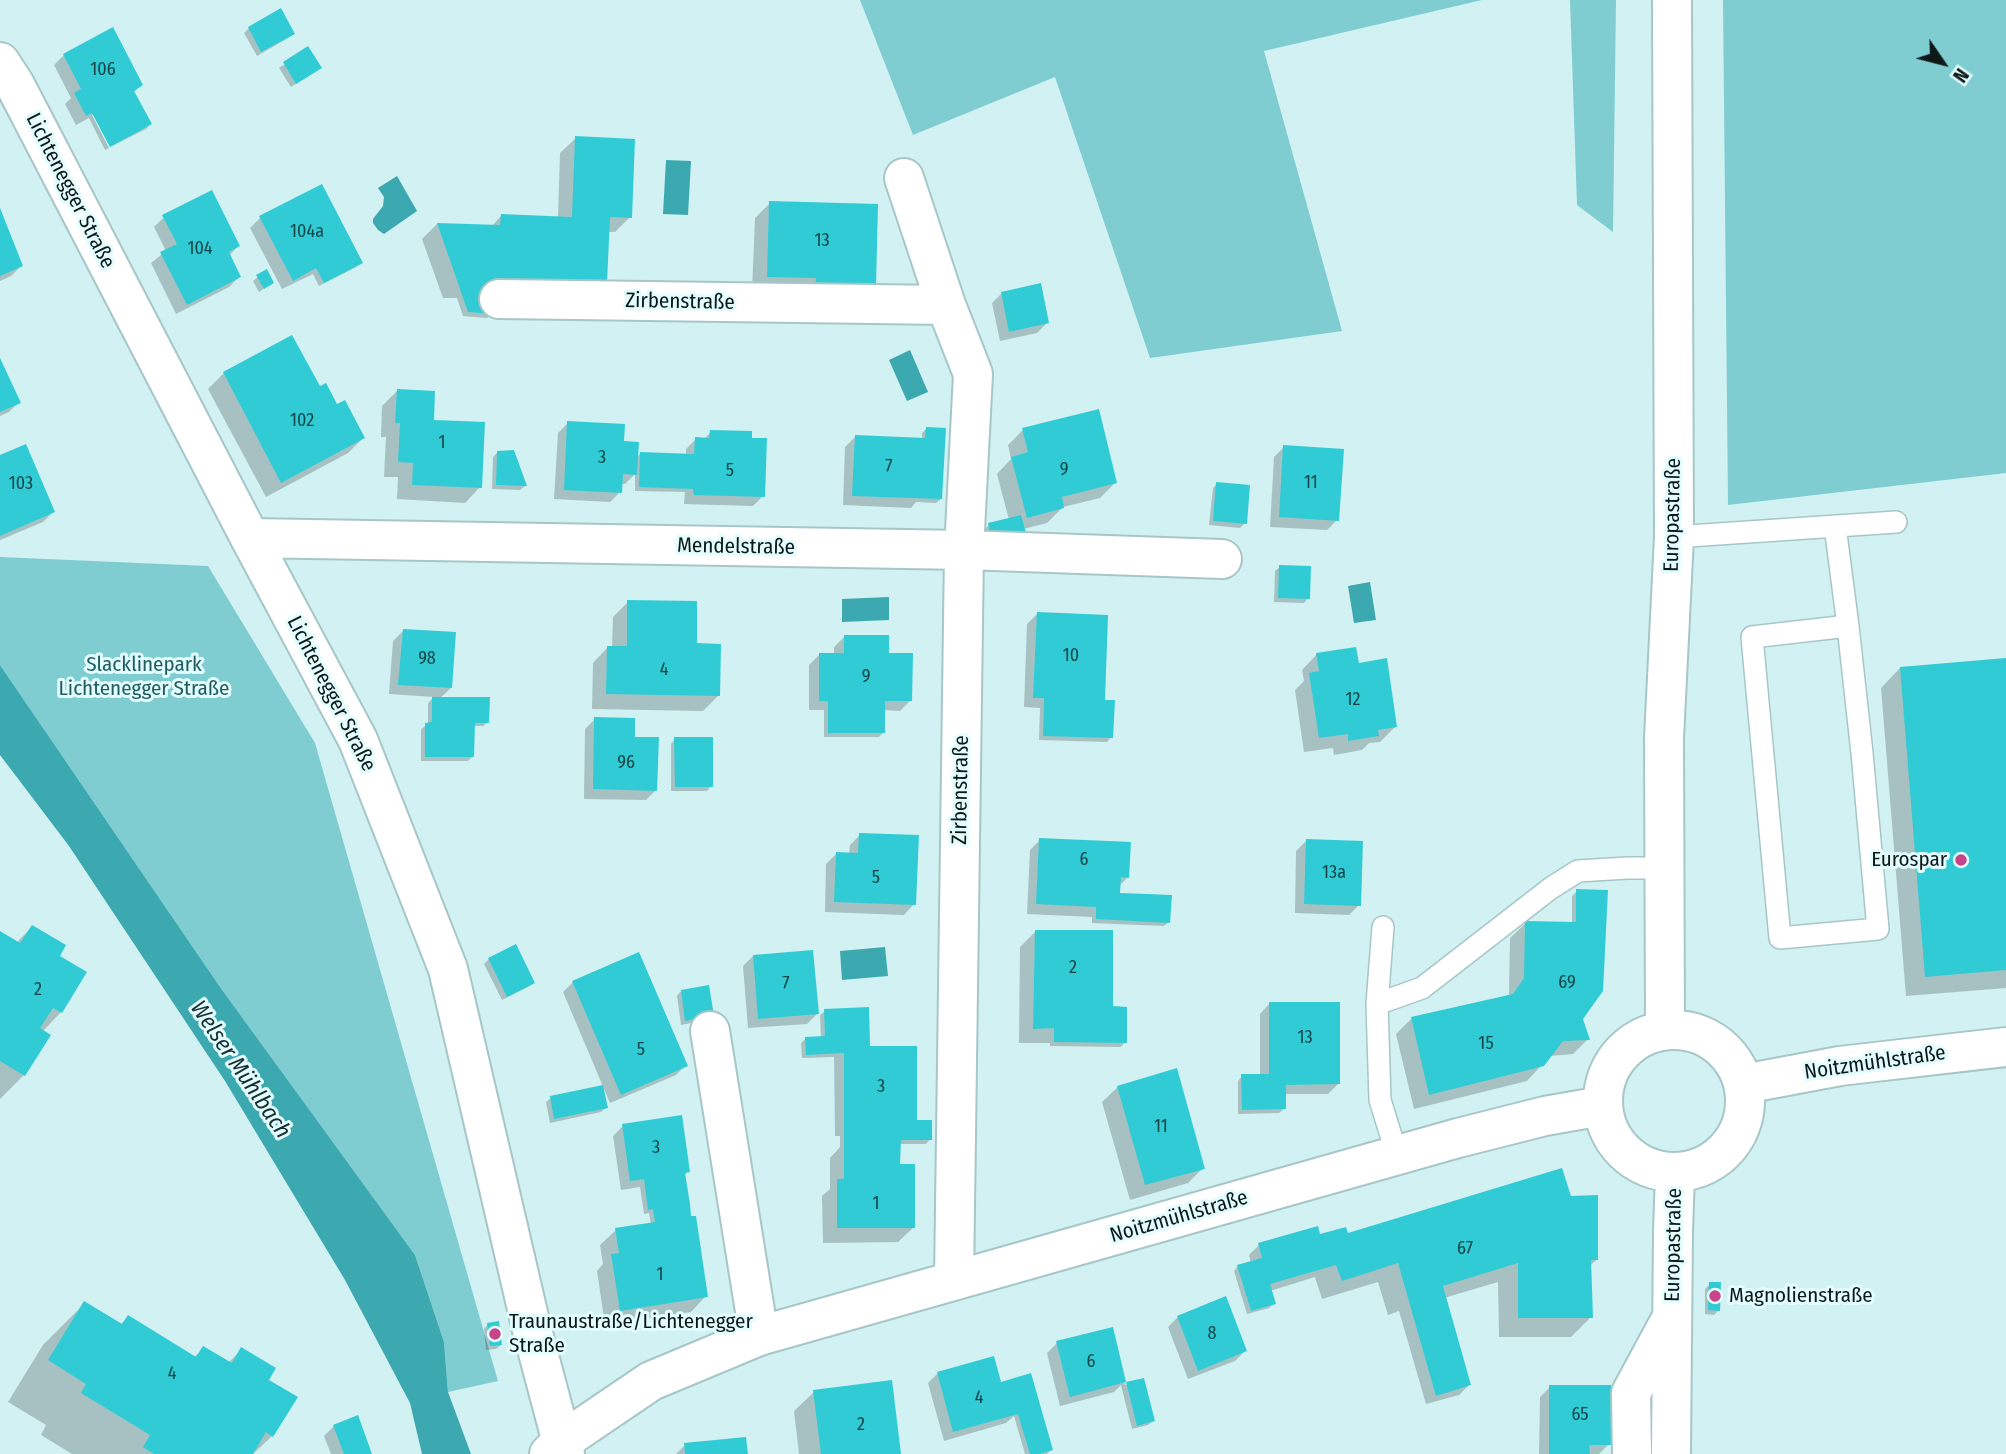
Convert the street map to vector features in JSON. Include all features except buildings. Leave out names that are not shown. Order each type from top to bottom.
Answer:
[{"type":"street","name":"Europastraße","points":[[1665,1029],[1664,738],[1674,537],[1672,0]]},
{"type":"street","name":"Lichtenegger Straße","points":[[0,62],[22,97],[250,538],[359,740],[448,969],[558,1450]]},
{"type":"street","name":"Zirbenstraße","points":[[904,178],[946,305],[973,374],[964,550],[954,1280]]},
{"type":"street","name":"Zirbenstraße","points":[[499,299],[946,305]]},
{"type":"street","name":"Mendelstraße","points":[[250,538],[964,550],[1222,559]]},
{"type":"street","points":[[1665,1029],[1691,1031],[1715,1041],[1733,1060],[1744,1084],[1744,1116],[1731,1145],[1707,1165],[1675,1173],[1649,1169],[1625,1155],[1609,1133],[1602,1106],[1605,1079],[1618,1055],[1639,1038],[1665,1029]]},
{"type":"street","points":[[710,1031],[759,1335]]},
{"type":"street","name":"Noitzmühlstraße","points":[[1744,1084],[1840,1066],[2006,1047]]},
{"type":"street","name":"Noitzmühlstraße","points":[[558,1450],[651,1381],[759,1335],[1397,1155],[1545,1115],[1602,1106]]},
{"type":"street","name":"Europastraße","points":[[1671,1454],[1675,1173]]},
{"type":"street","name":"Europastraße","points":[[1632,1454],[1631,1393],[1672,1317]]},
{"type":"lane","points":[[1674,537],[1896,522]]},
{"type":"lane","points":[[1835,526],[1848,626],[1862,752],[1878,929],[1780,937],[1752,638],[1848,626]]},
{"type":"lane","points":[[1377,1004],[1422,988],[1577,871],[1664,868]]},
{"type":"lane","points":[[1382,927],[1377,1004],[1380,1100],[1397,1155]]},
{"type":"green space","points":[[860,0],[1482,0],[1264,51],[1342,331],[1150,358],[1055,77],[913,135]]},
{"type":"green space","points":[[1570,0],[1616,0],[1613,232],[1577,205]]},
{"type":"green space","points":[[1723,0],[2006,0],[2006,473],[1728,505]]},
{"type":"green space","name":"Slacklinepark Lichtenegger Straße","points":[[0,557],[208,566],[315,743],[498,1381],[448,1392],[444,1342],[415,1255],[220,987],[0,665]]},
{"type":"water","points":[[666,160],[691,161],[688,215],[663,214]]},
{"type":"water","points":[[397,176],[417,211],[384,234],[373,223],[383,206],[384,197],[378,188]]},
{"type":"water","points":[[910,350],[928,392],[907,401],[889,360]]},
{"type":"water","points":[[1370,582],[1376,620],[1354,623],[1348,586]]},
{"type":"water","points":[[889,597],[889,620],[842,622],[842,599]]},
{"type":"water","name":"Welser Mühlbach","points":[[0,665],[220,987],[415,1255],[444,1342],[448,1392],[471,1454],[422,1454],[410,1403],[345,1280],[225,1081],[69,846],[0,755]]},
{"type":"water","points":[[885,947],[888,976],[842,980],[840,951]]},
{"type":"place","name":"Eurospar","points":[[1961,860]]},
{"type":"place","name":"Magnolienstraße","points":[[1715,1296]]},
{"type":"place","name":"Traunaustraße/Lichtenegger Straße","points":[[495,1334]]}]
